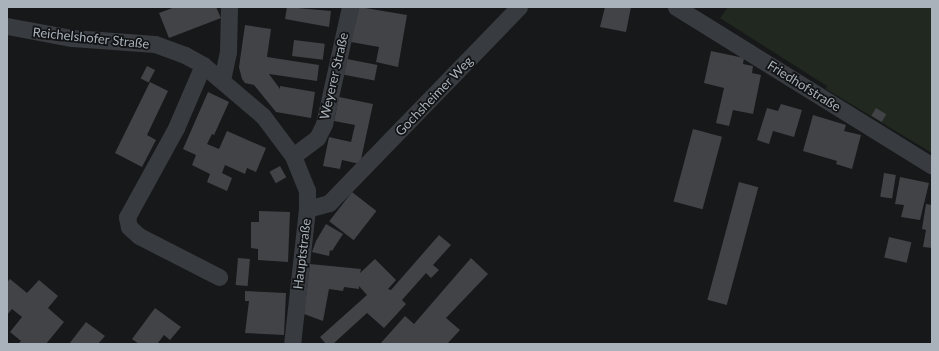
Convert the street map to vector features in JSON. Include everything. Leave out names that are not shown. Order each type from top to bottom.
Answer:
[{"type":"street","points":[[222,80],[228,52],[229,7]]},
{"type":"street","name":"Weyerer Straße","points":[[293,156],[316,138],[324,124],[350,7]]},
{"type":"street","name":"Gochsheimer Weg","points":[[348,184],[519,7]]},
{"type":"street","name":"Friedhofstraße","points":[[676,7],[932,166]]},
{"type":"street","name":"Reichelshofer Straße","points":[[7,26],[72,38],[155,44],[185,55],[222,80],[263,116],[293,156],[307,190],[307,209]]},
{"type":"street","points":[[203,66],[176,128],[127,217],[129,227],[139,236],[219,276]]},
{"type":"street","name":"Hauptstraße","points":[[306,344],[294,338],[296,290],[307,209],[329,203],[348,184]]},
{"type":"shaded area","points":[[728,7],[932,7],[932,153],[826,89],[827,86],[720,18]]},
{"type":"building","points":[[175,7],[216,7],[221,18],[169,38],[159,13]]},
{"type":"building","points":[[287,7],[331,11],[329,27],[285,19]]},
{"type":"building","points":[[359,7],[407,15],[398,67],[376,62],[379,47],[351,42]]},
{"type":"building","points":[[605,7],[631,7],[626,32],[600,27]]},
{"type":"building","points":[[245,25],[271,29],[267,57],[319,65],[317,81],[269,74],[280,89],[280,86],[315,92],[311,118],[276,112],[254,85],[245,83],[242,79],[239,67]]},
{"type":"building","points":[[294,40],[325,44],[323,60],[292,56]]},
{"type":"building","points":[[711,51],[744,58],[743,64],[753,66],[752,73],[761,75],[753,114],[733,110],[729,126],[716,123],[724,88],[704,83]]},
{"type":"building","points":[[347,59],[377,65],[374,81],[344,75]]},
{"type":"building","points":[[147,66],[155,70],[149,83],[141,78]]},
{"type":"building","points":[[150,82],[168,91],[147,135],[156,140],[142,167],[115,153]]},
{"type":"building","points":[[208,92],[229,102],[214,135],[212,134],[207,144],[219,149],[227,131],[266,148],[256,172],[247,168],[245,174],[225,165],[222,173],[232,178],[227,191],[207,182],[210,174],[192,165],[196,155],[183,149]]},
{"type":"building","points":[[339,97],[373,104],[360,164],[342,160],[340,169],[323,166],[329,137],[351,142],[355,125],[334,121]]},
{"type":"building","points":[[781,104],[802,110],[794,137],[773,131],[769,144],[757,140],[767,108],[778,111]]},
{"type":"building","points":[[876,108],[886,114],[882,122],[871,116]]},
{"type":"building","points":[[813,115],[846,125],[844,131],[861,135],[852,169],[836,164],[837,161],[803,151]]},
{"type":"building","points":[[693,129],[722,137],[703,209],[674,201]]},
{"type":"building","points":[[280,166],[286,177],[276,183],[270,172]]},
{"type":"building","points":[[884,173],[896,175],[892,199],[880,197]]},
{"type":"building","points":[[900,177],[929,183],[920,220],[901,217],[904,205],[895,204]]},
{"type":"building","points":[[739,182],[758,187],[727,305],[707,300]]},
{"type":"building","points":[[352,192],[376,211],[354,240],[329,221]]},
{"type":"building","points":[[926,204],[932,205],[932,248],[923,247],[926,230],[922,229]]},
{"type":"building","points":[[259,211],[290,212],[288,262],[258,260],[258,249],[251,248],[251,222],[259,222]]},
{"type":"building","points":[[326,224],[343,234],[332,251],[330,250],[329,256],[312,252],[316,241]]},
{"type":"building","points":[[439,235],[451,245],[433,265],[439,270],[431,278],[426,273],[402,300],[406,304],[384,328],[367,313],[333,344],[326,344],[320,337],[367,295],[359,286],[359,289],[344,287],[343,291],[329,289],[323,321],[304,314],[310,264],[361,269],[360,273],[375,259],[396,280],[388,289],[391,290]]},
{"type":"building","points":[[889,237],[911,242],[907,263],[884,257]]},
{"type":"building","points":[[238,258],[250,259],[248,286],[236,285]]},
{"type":"building","points":[[471,258],[488,274],[446,318],[460,330],[447,344],[380,344],[405,316],[414,324]]},
{"type":"building","points":[[10,279],[27,293],[39,280],[58,296],[48,308],[64,322],[46,344],[18,344],[21,341],[10,332],[22,317],[12,309],[7,315],[7,282]]},
{"type":"building","points":[[245,291],[286,293],[284,335],[245,333],[249,301],[245,301]]},
{"type":"building","points":[[155,308],[181,327],[170,340],[164,335],[157,344],[139,344],[132,339]]},
{"type":"building","points":[[86,322],[105,336],[98,344],[69,344]]}]
